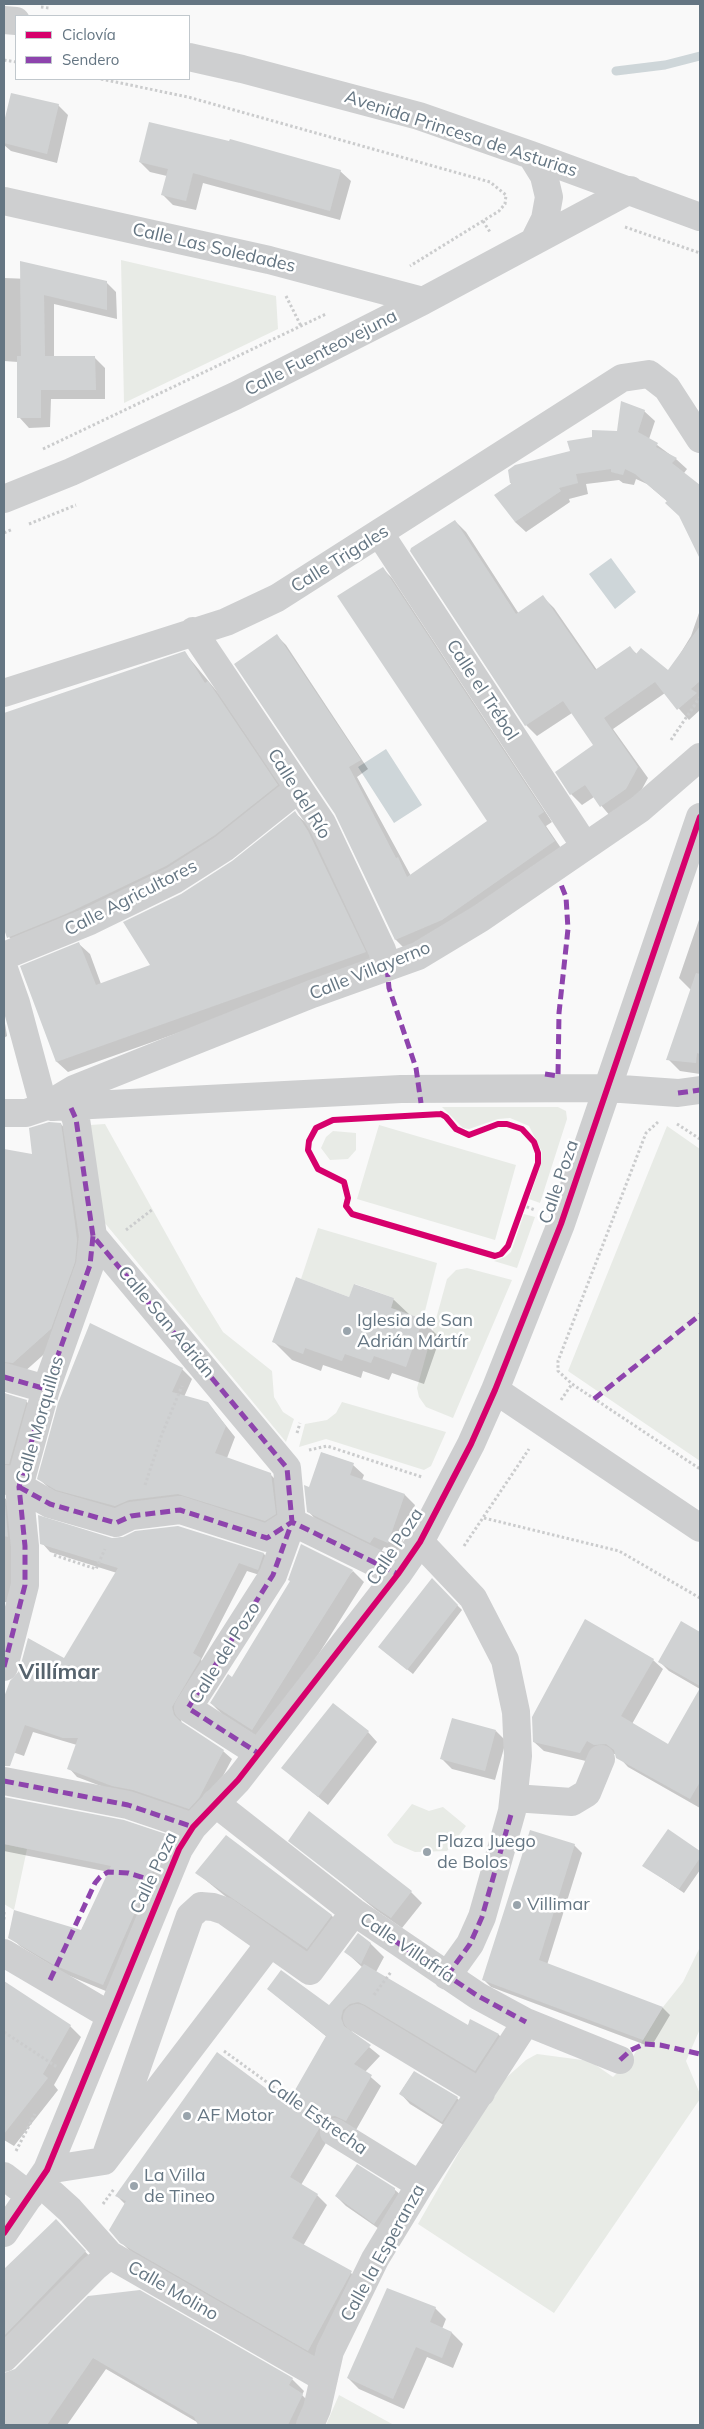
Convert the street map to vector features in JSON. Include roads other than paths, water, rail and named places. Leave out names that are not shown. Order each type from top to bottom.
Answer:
[{"type":"street","name":"Avenida Princesa de Asturias","points":[[190,56],[418,116],[630,190],[700,217]]},
{"type":"street","points":[[531,155],[544,176],[549,197],[545,219],[534,241]]},
{"type":"street","name":"Calle Fuenteovejuna","points":[[4,499],[70,472],[235,396],[423,301],[630,190]]},
{"type":"street","name":"Calle Las Soledades","points":[[4,201],[269,260],[423,301]]},
{"type":"street","name":"Calle Trigales","points":[[4,693],[226,622],[277,598],[622,378],[649,374],[667,388],[700,439]]},
{"type":"street","name":"Calle el Trébol","points":[[380,534],[585,846]]},
{"type":"street","name":"Calle del Río","points":[[193,631],[322,823],[382,950],[387,967]]},
{"type":"street","name":"Calle Villayerno","points":[[4,1113],[26,1113],[58,1107],[74,1089],[312,994],[418,956],[460,931],[640,809],[700,757]]},
{"type":"street","name":"Calle Agricultores","points":[[4,956],[90,921],[174,880],[224,848],[298,789]]},
{"type":"street","name":"Calle Poza","points":[[4,2233],[39,2183],[179,1849],[193,1827],[238,1780],[398,1574],[420,1542],[471,1444],[495,1390],[561,1224],[700,817]]},
{"type":"street","points":[[4,969],[58,1107],[76,1119],[93,1236]]},
{"type":"street","points":[[58,1107],[401,1088],[607,1088],[693,1097]]},
{"type":"street","name":"Calle San Adrián","points":[[93,1236],[199,1360],[286,1468],[292,1522]]},
{"type":"street","name":"Calle Morquillas","points":[[4,1667],[25,1586],[25,1546],[11,1482],[90,1265],[93,1236]]},
{"type":"street","points":[[4,1377],[46,1388]]},
{"type":"street","points":[[495,1390],[700,1528]]},
{"type":"street","points":[[11,1482],[50,1504],[126,1519],[180,1510],[267,1538],[292,1522],[398,1574]]},
{"type":"street","name":"Calle del Pozo","points":[[258,1753],[188,1708],[273,1575],[292,1522]]},
{"type":"street","points":[[420,1542],[448,1569],[473,1598],[505,1660],[516,1712],[518,1756],[513,1804],[482,1917],[470,1944],[447,1976]]},
{"type":"street","points":[[513,1804],[572,1802],[587,1793],[601,1759]]},
{"type":"street","points":[[4,1781],[128,1805],[193,1827]]},
{"type":"street","name":"Calle Villafría","points":[[215,1803],[354,1912],[447,1976],[526,2022],[620,2060]]},
{"type":"street","points":[[104,2162],[190,1916],[200,1906],[213,1907],[225,1911],[310,1971],[354,1912]]},
{"type":"street","points":[[39,2183],[104,2162],[270,1943]]},
{"type":"street","points":[[4,1953],[109,2015]]},
{"type":"street","points":[[357,2018],[481,2093]]},
{"type":"street","name":"Calle la Esperanza","points":[[310,2425],[330,2351],[375,2259],[420,2185],[526,2022]]},
{"type":"street","name":"Calle Estrecha","points":[[334,2132],[420,2185]]},
{"type":"street","name":"Calle Molino","points":[[9,2166],[39,2183],[70,2210],[110,2255],[324,2378]]},
{"type":"street","points":[[4,2358],[94,2268],[110,2255]]},
{"type":"waterway","points":[[616,71],[665,65],[700,56]]},
{"type":"place","name":"Iglesia de San Adrián Mártír","points":[[347,1331]]},
{"type":"place","name":"Plaza Juego de Bolos","points":[[427,1852]]},
{"type":"place","name":"Villimar","points":[[517,1905]]},
{"type":"place","name":"AF Motor","points":[[187,2116]]},
{"type":"place","name":"La Villa de Tineo","points":[[134,2186]]},
{"type":"district","name":"Villímar","points":[[59,1672]]}]
